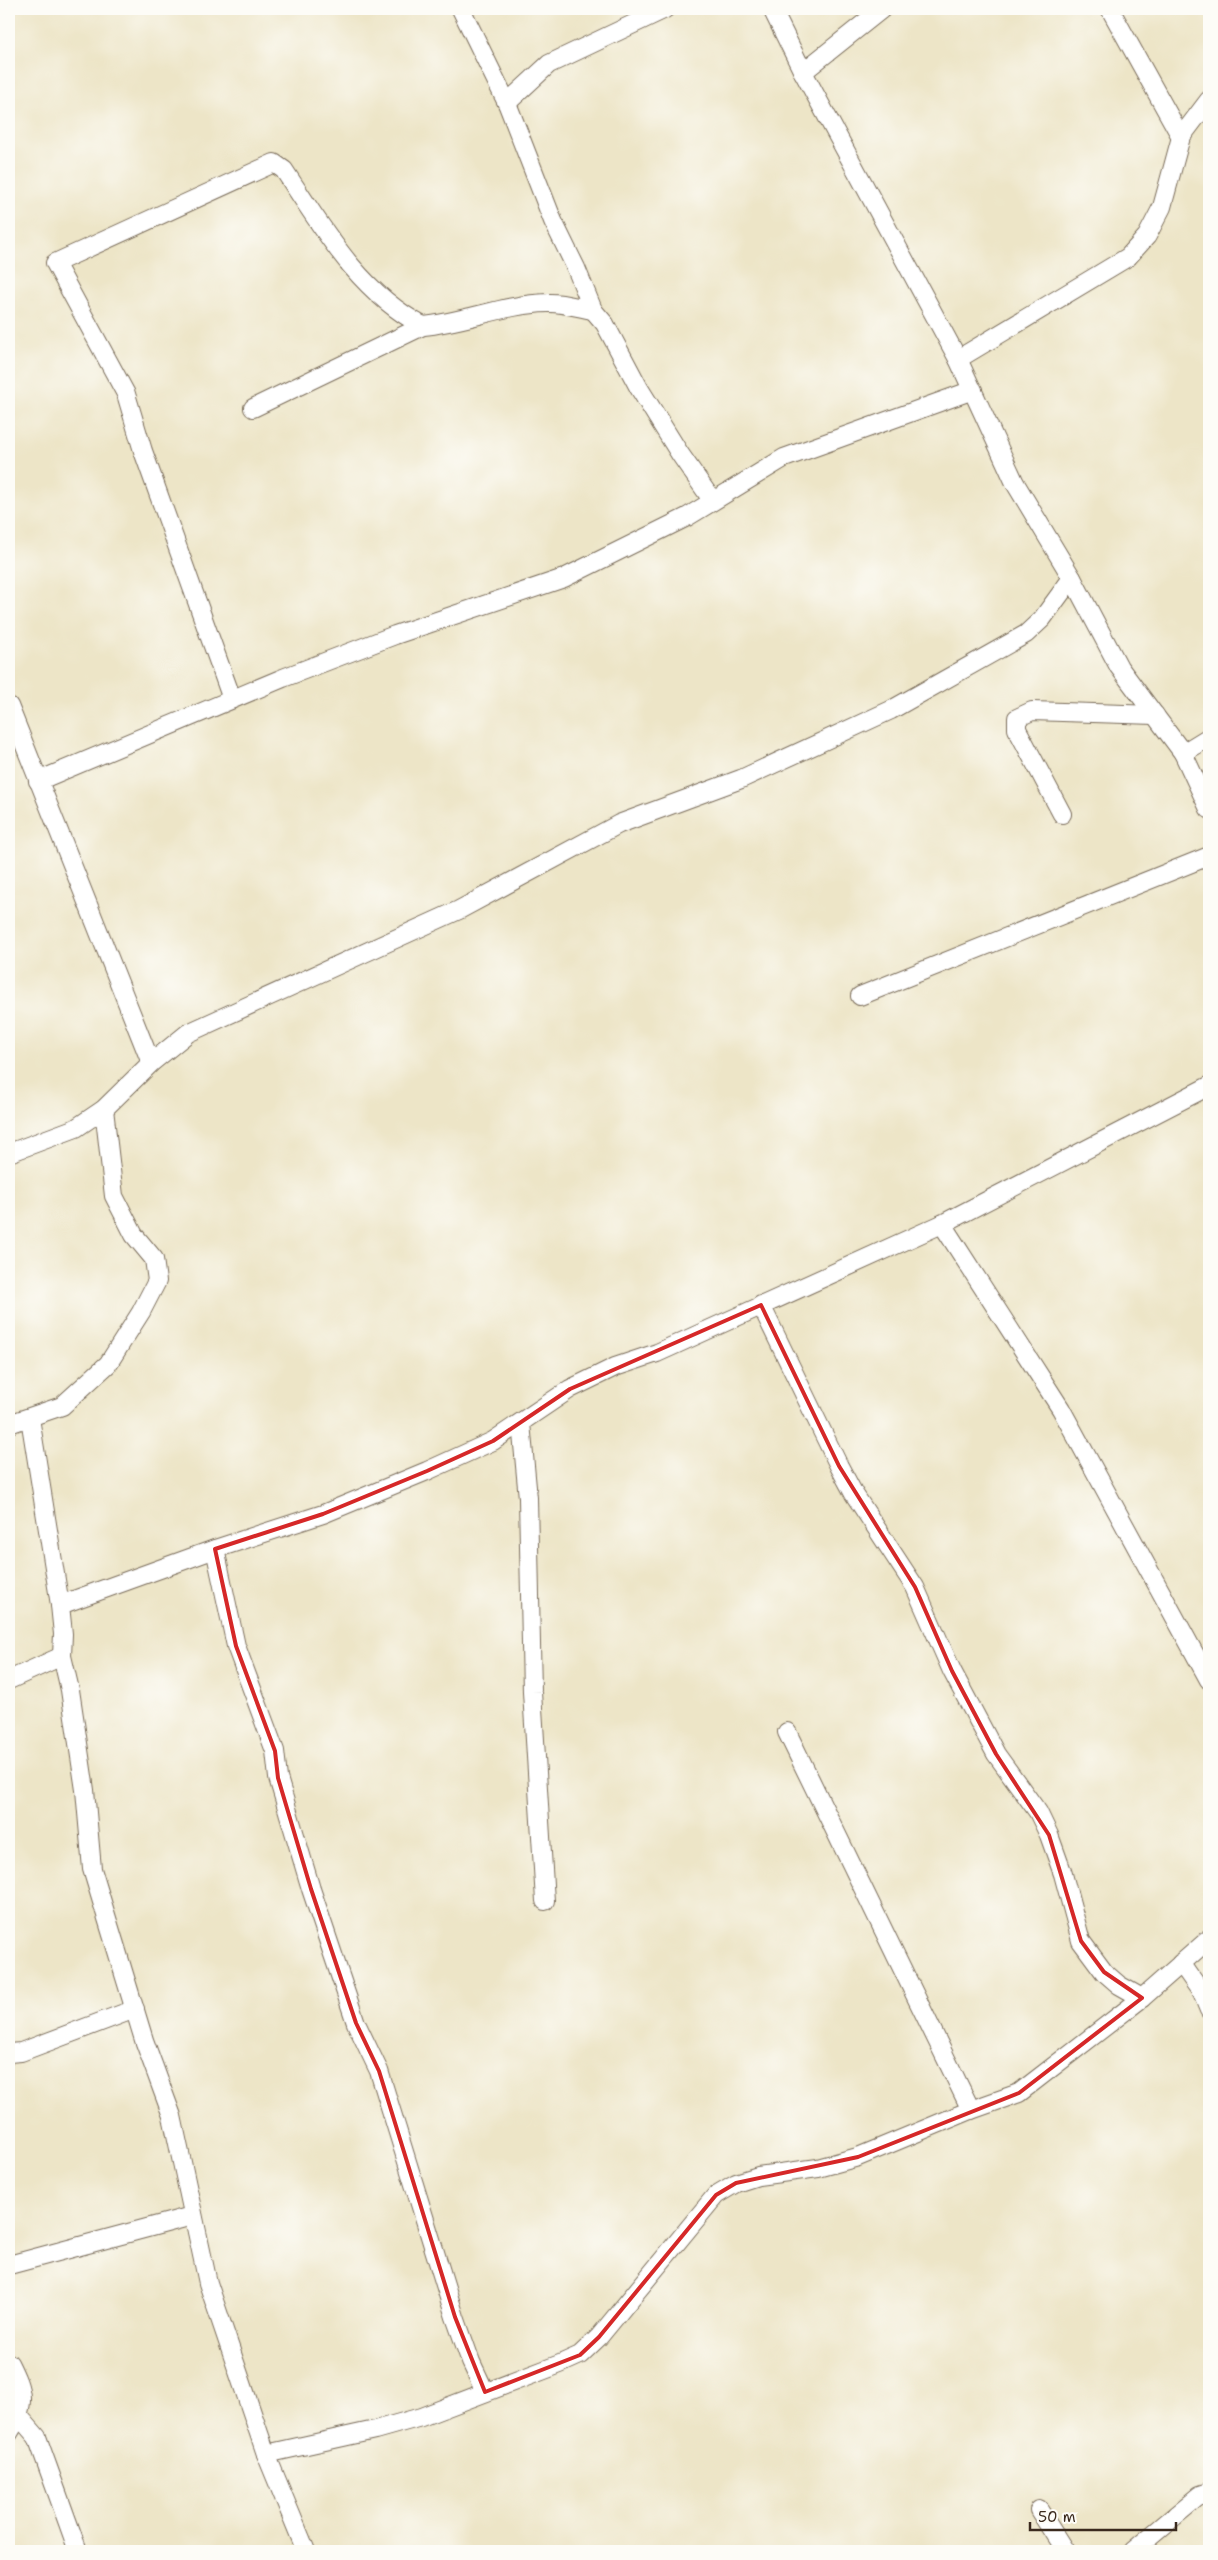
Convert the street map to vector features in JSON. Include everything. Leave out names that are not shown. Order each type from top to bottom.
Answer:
[{"type":"street","points":[[461,9],[507,103],[553,221],[576,268],[593,310],[605,324],[639,388],[680,454],[712,500]]},
{"type":"street","points":[[507,103],[548,64],[665,9]]},
{"type":"street","points":[[772,9],[803,72],[958,359],[1015,483],[1072,578],[1119,668],[1182,753],[1209,809]]},
{"type":"street","points":[[803,72],[882,9]]},
{"type":"street","points":[[1110,9],[1180,138]]},
{"type":"street","points":[[958,359],[1128,257],[1148,236],[1162,207],[1180,138],[1209,100]]},
{"type":"street","points":[[232,699],[143,451],[126,394],[55,263],[274,163],[284,170],[355,273],[407,318],[423,326]]},
{"type":"street","points":[[253,408],[423,326],[451,324],[501,309],[549,303],[593,310]]},
{"type":"street","points":[[38,781],[232,699],[395,635],[564,578],[687,517],[712,500],[784,458],[973,390]]},
{"type":"street","points":[[9,1153],[76,1128],[104,1109],[151,1063],[188,1033],[460,910],[619,824],[741,779],[891,710],[1026,634],[1042,619],[1072,578]]},
{"type":"street","points":[[9,706],[151,1063]]},
{"type":"street","points":[[1062,814],[1017,730],[1017,718],[1032,711],[1154,715]]},
{"type":"street","points":[[1182,753],[1209,737]]},
{"type":"street","points":[[860,996],[1209,856]]},
{"type":"street","points":[[60,1605],[215,1549],[323,1514],[410,1479],[493,1441],[570,1389],[615,1367],[658,1353],[942,1224],[1209,1086]]},
{"type":"street","points":[[9,1424],[62,1406],[108,1364],[141,1312],[157,1281],[154,1259],[134,1235],[114,1196],[104,1109]]},
{"type":"street","points":[[942,1224],[1080,1443],[1209,1680]]},
{"type":"street","points":[[761,1305],[854,1494],[915,1587],[952,1671],[992,1746],[1024,1791],[1046,1827],[1063,1874],[1081,1941],[1104,1972],[1119,1985],[1142,1998]]},
{"type":"street","points":[[30,1418],[64,1634],[62,1656],[70,1690],[81,1763],[92,1869],[134,2008],[172,2116],[192,2216],[208,2283],[266,2454],[306,2551]]},
{"type":"street","points":[[521,1423],[528,1498],[532,1692],[545,1901]]},
{"type":"street","points":[[215,1549],[236,1646],[275,1751],[278,1778],[311,1889],[356,2023],[379,2071],[455,2317],[471,2362],[485,2392]]},
{"type":"street","points":[[9,1680],[62,1656]]},
{"type":"street","points":[[787,1732],[971,2110]]},
{"type":"street","points":[[266,2454],[375,2430],[421,2417],[528,2377],[580,2355],[599,2337],[716,2195],[736,2183],[758,2176],[818,2168],[858,2157],[971,2110],[1019,2093],[1142,1998],[1209,1939]]},
{"type":"street","points":[[1181,1963],[1202,1992],[1209,2010]]},
{"type":"street","points":[[9,2053],[22,2052],[134,2008]]},
{"type":"street","points":[[9,2265],[192,2216]]},
{"type":"street","points":[[9,2362],[21,2388],[18,2415],[9,2433]]},
{"type":"street","points":[[18,2415],[37,2437],[78,2551]]},
{"type":"street","points":[[1133,2551],[1200,2495],[1209,2492]]},
{"type":"street","points":[[1039,2510],[1065,2551]]},
{"type":"highlighted area","points":[[761,1305],[839,1466],[915,1587],[952,1671],[996,1754],[1049,1835],[1081,1941],[1104,1972],[1142,1998],[1019,2093],[858,2157],[736,2183],[716,2195],[599,2337],[580,2355],[485,2392],[455,2317],[379,2071],[356,2023],[311,1889],[278,1778],[275,1751],[236,1646],[215,1549],[323,1514],[427,1471],[493,1441],[570,1389]]}]
